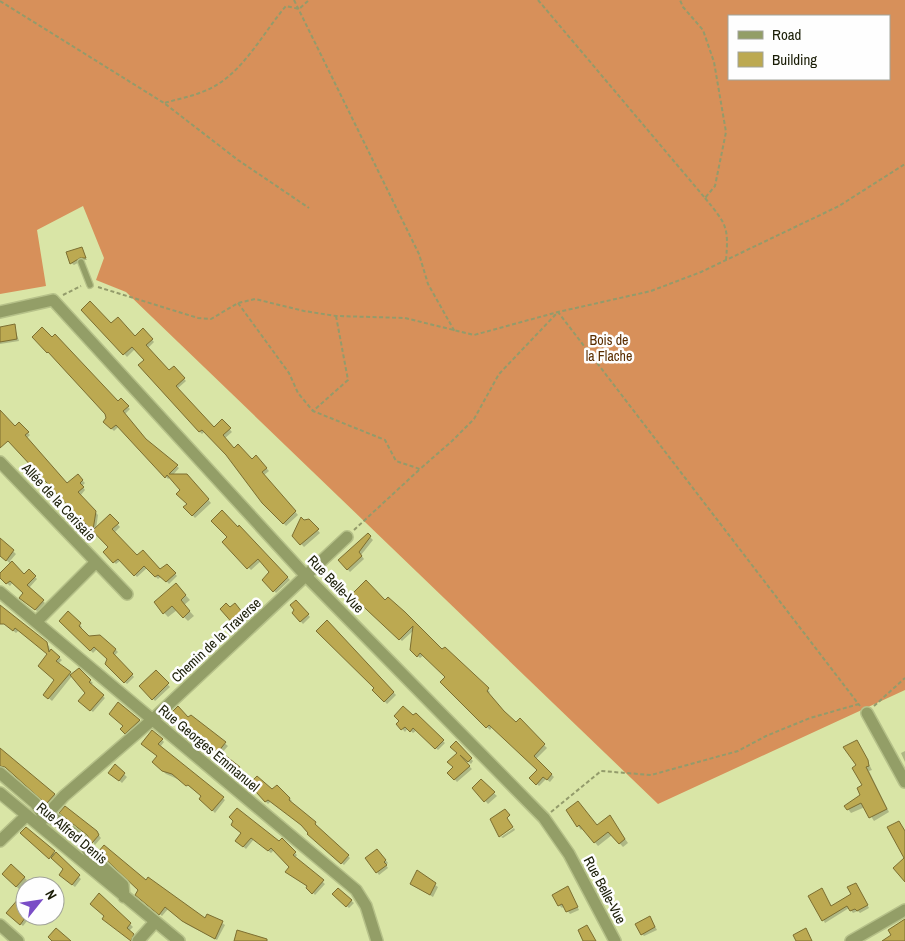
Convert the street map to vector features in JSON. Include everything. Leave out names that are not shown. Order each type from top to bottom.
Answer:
[{"type":"street","points":[[0,312],[52,300]]},
{"type":"street","name":"Rue Belle-Vue","points":[[52,300],[306,576],[544,818],[569,854],[615,941]]},
{"type":"street","name":"Allée de la Cerisaie","points":[[0,462],[95,563],[127,594]]},
{"type":"street","name":"Chemin de la Traverse","points":[[41,821],[64,796],[152,720],[347,537]]},
{"type":"street","name":"Allée de la Cerisaie","points":[[36,622],[95,563]]},
{"type":"street","name":"Rue Georges Emmanuel","points":[[0,592],[356,890],[366,906],[377,941]]},
{"type":"street","points":[[867,713],[905,782]]},
{"type":"street","name":"Rue Alfred Denis","points":[[0,773],[35,802],[41,821]]},
{"type":"street","name":"Rue Alfred Denis","points":[[0,793],[27,815],[41,821],[57,820],[82,840],[91,856],[124,885],[124,897],[179,941]]},
{"type":"street","points":[[0,841],[27,815]]},
{"type":"street","points":[[851,941],[905,910]]},
{"type":"street","points":[[138,941],[155,922]]},
{"type":"street","points":[[0,925],[18,941]]},
{"type":"lane","points":[[81,262],[90,285]]},
{"type":"path","points":[[294,0],[419,254],[428,284],[455,332]]},
{"type":"path","points":[[299,9],[309,0]]},
{"type":"path","points":[[538,0],[725,223],[728,237],[726,260]]},
{"type":"path","points":[[680,0],[683,7],[703,30],[711,54],[726,132],[715,186],[705,198]]},
{"type":"path","points":[[0,1],[164,103],[238,160],[308,208]]},
{"type":"path","points":[[164,103],[204,92],[227,77],[246,58],[286,6],[299,9]]},
{"type":"path","points":[[52,300],[74,289],[90,285],[198,318],[212,319],[238,303],[255,299],[304,311],[336,316],[406,318],[455,332],[474,335],[558,312],[651,291],[726,260],[839,206],[905,164]]},
{"type":"path","points":[[238,303],[288,373],[298,393],[313,411],[385,440],[396,461],[420,469]]},
{"type":"path","points":[[347,537],[452,442],[474,419],[499,374],[558,312]]},
{"type":"path","points":[[558,312],[867,713],[905,678]]},
{"type":"path","points":[[313,411],[348,380],[336,316]]},
{"type":"path","points":[[544,818],[600,771],[651,775],[738,752],[766,736],[810,718],[859,704]]},
{"type":"green space","name":"Bois de la Flache","points":[[0,0],[905,0],[905,690],[658,804],[126,292],[96,280],[104,258],[83,206],[37,230],[46,286],[0,294]]},
{"type":"building","points":[[82,247],[86,258],[80,258],[70,264],[66,252]]},
{"type":"building","points":[[90,301],[111,323],[118,317],[135,336],[143,328],[153,339],[146,345],[169,370],[174,366],[185,378],[176,386],[214,427],[222,419],[231,428],[223,435],[234,448],[238,444],[252,459],[256,455],[267,468],[262,472],[296,511],[283,524],[262,503],[226,455],[202,430],[199,432],[138,365],[144,360],[132,347],[123,355],[81,310]]},
{"type":"building","points":[[15,324],[17,339],[0,342],[0,327]]},
{"type":"building","points":[[42,327],[52,337],[55,334],[118,401],[121,398],[129,406],[123,411],[146,439],[178,465],[169,474],[187,474],[209,499],[192,516],[183,507],[187,504],[176,494],[180,490],[167,475],[165,478],[116,425],[111,429],[103,422],[106,418],[105,414],[32,337]]},
{"type":"building","points":[[0,410],[15,426],[19,422],[29,432],[25,435],[67,483],[78,474],[83,480],[80,483],[84,487],[78,492],[96,511],[93,530],[110,514],[119,523],[112,529],[137,555],[143,550],[160,569],[167,564],[176,573],[166,582],[158,575],[155,577],[144,566],[134,576],[118,559],[113,563],[103,552],[108,547],[84,522],[81,525],[72,516],[73,511],[8,441],[0,448]]},
{"type":"building","points":[[222,510],[238,527],[239,525],[288,577],[273,592],[262,580],[269,572],[258,559],[247,569],[222,542],[227,537],[211,521]]},
{"type":"building","points":[[301,517],[304,520],[309,519],[319,529],[300,545],[292,536]]},
{"type":"building","points":[[368,533],[371,536],[359,552],[362,556],[347,570],[338,560]]},
{"type":"building","points":[[0,538],[14,550],[6,561],[0,556]]},
{"type":"building","points":[[12,561],[24,574],[29,569],[36,576],[27,585],[44,600],[35,610],[19,598],[23,593],[10,581],[6,584],[0,578],[0,573]]},
{"type":"building","points":[[366,580],[385,600],[388,597],[405,612],[442,649],[445,647],[489,688],[487,691],[504,711],[516,722],[520,718],[545,744],[534,756],[552,774],[547,780],[543,777],[536,785],[529,778],[537,770],[489,725],[486,728],[440,682],[445,677],[420,653],[417,657],[410,650],[413,626],[399,640],[351,595]]},
{"type":"building","points":[[176,583],[186,595],[181,600],[190,611],[183,618],[172,606],[163,614],[154,602]]},
{"type":"building","points":[[296,600],[309,614],[300,622],[292,613],[294,610],[290,605]]},
{"type":"building","points":[[226,603],[230,607],[235,603],[246,617],[235,626],[220,609]]},
{"type":"building","points":[[0,605],[47,642],[49,652],[51,649],[60,657],[56,661],[71,672],[48,699],[43,695],[54,680],[38,666],[47,654],[15,628],[13,631],[4,624],[0,624]]},
{"type":"building","points":[[68,611],[81,623],[79,626],[89,636],[100,635],[116,649],[113,653],[133,674],[124,683],[105,664],[107,659],[94,647],[90,651],[59,621]]},
{"type":"building","points":[[327,620],[394,692],[384,702],[372,690],[374,688],[316,631]]},
{"type":"building","points":[[79,668],[91,680],[89,682],[104,695],[90,711],[78,701],[85,693],[70,675]]},
{"type":"building","points":[[156,670],[169,683],[152,700],[139,686]]},
{"type":"building","points":[[118,702],[140,720],[125,734],[120,729],[123,726],[109,714]]},
{"type":"building","points":[[178,706],[188,717],[191,715],[226,742],[218,752],[201,740],[199,743],[178,728],[180,726],[169,715]]},
{"type":"building","points":[[403,706],[413,715],[416,713],[444,740],[435,749],[413,728],[410,732],[405,727],[401,730],[396,724],[399,721],[394,716]]},
{"type":"building","points":[[152,730],[163,739],[158,744],[224,797],[212,811],[199,799],[201,796],[188,785],[186,786],[172,774],[162,771],[152,762],[157,756],[141,744]]},
{"type":"building","points":[[857,740],[868,760],[869,766],[866,767],[887,809],[869,818],[861,803],[847,810],[844,806],[860,795],[857,788],[862,785],[852,768],[856,765],[843,747]]},
{"type":"building","points":[[456,741],[472,758],[468,762],[460,755],[470,766],[454,780],[447,773],[453,767],[447,762],[457,753],[450,747]]},
{"type":"building","points":[[0,748],[55,794],[46,804],[5,767],[0,766]]},
{"type":"building","points":[[226,756],[240,767],[233,776],[219,765]]},
{"type":"building","points":[[115,764],[125,773],[119,781],[108,773]]},
{"type":"building","points":[[257,776],[272,789],[277,785],[290,798],[289,800],[316,822],[315,824],[349,855],[341,864],[307,834],[301,825],[268,800],[265,802],[249,784]]},
{"type":"building","points":[[481,779],[495,792],[484,802],[472,788]]},
{"type":"building","points":[[578,801],[597,825],[610,815],[625,839],[619,844],[608,832],[594,843],[579,825],[577,827],[566,810]]},
{"type":"building","points":[[65,806],[97,831],[99,835],[92,843],[87,835],[59,813]]},
{"type":"building","points":[[237,808],[279,841],[282,838],[296,852],[293,855],[324,880],[312,894],[306,888],[307,886],[285,872],[289,867],[271,848],[268,851],[251,838],[243,847],[235,841],[241,833],[231,825],[233,821],[229,817]]},
{"type":"building","points":[[505,809],[510,815],[507,818],[513,827],[499,837],[490,819]]},
{"type":"building","points":[[899,821],[905,831],[905,882],[893,868],[904,858],[887,827]]},
{"type":"building","points":[[26,827],[55,851],[49,859],[20,833]]},
{"type":"building","points":[[104,845],[146,880],[148,877],[205,918],[207,914],[223,921],[215,939],[182,921],[165,907],[159,915],[135,895],[138,890],[98,852]]},
{"type":"building","points":[[377,849],[386,860],[384,862],[387,865],[376,873],[365,858]]},
{"type":"building","points":[[56,852],[80,875],[72,885],[65,880],[65,876],[59,875],[63,869],[51,858]]},
{"type":"building","points":[[11,864],[24,876],[15,876],[15,886],[2,874]]},
{"type":"building","points":[[417,870],[436,883],[430,895],[410,884]]},
{"type":"building","points":[[856,883],[868,905],[857,911],[855,909],[850,911],[847,906],[822,921],[808,896],[822,888],[831,906],[851,894],[847,887]]},
{"type":"building","points":[[568,886],[578,907],[566,912],[562,904],[558,906],[552,895]]},
{"type":"building","points":[[338,888],[352,900],[346,907],[332,894]]},
{"type":"building","points":[[99,893],[131,923],[127,928],[134,934],[131,941],[102,919],[104,916],[90,904]]},
{"type":"building","points":[[15,903],[15,921],[6,913]]},
{"type":"building","points":[[650,916],[655,927],[641,935],[635,924]]},
{"type":"building","points":[[905,919],[905,941],[882,941],[891,935],[888,930]]},
{"type":"building","points":[[587,925],[596,941],[583,941],[578,930]]},
{"type":"building","points":[[56,928],[71,941],[52,941],[48,937]]},
{"type":"building","points":[[806,928],[812,941],[796,941],[793,935]]},
{"type":"building","points":[[237,930],[267,939],[267,941],[234,941]]}]
